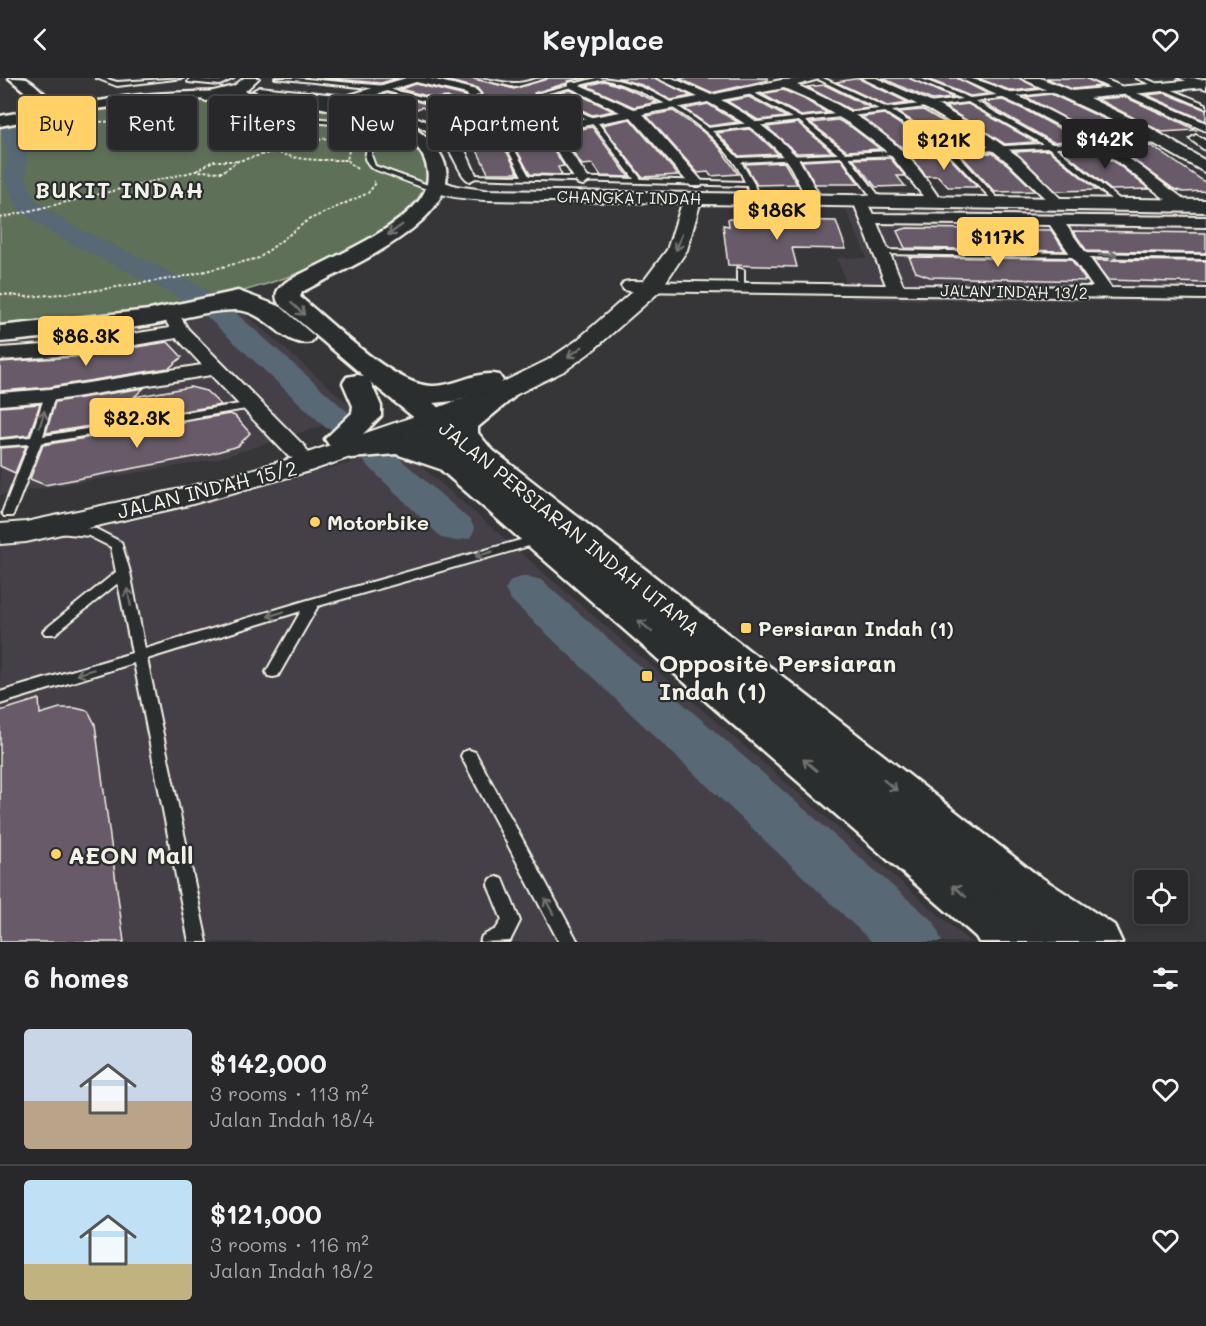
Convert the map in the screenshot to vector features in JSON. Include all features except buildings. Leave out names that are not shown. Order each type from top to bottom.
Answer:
[{"type":"main road","points":[[15,78],[39,96]]},
{"type":"main road","points":[[1,82],[31,108],[26,114],[1,121]]},
{"type":"main road","points":[[96,110],[145,91],[202,102],[256,88],[394,123],[417,137],[427,147],[438,167],[436,186]]},
{"type":"main road","points":[[1,121],[18,120]]},
{"type":"main road","name":"JALAN PERSIARAN INDAH UTAMA","points":[[368,380],[288,299],[288,293],[319,272],[387,237],[421,209],[433,196],[436,186]]},
{"type":"main road","name":"JALAN PERSIARAN INDAH UTAMA","points":[[0,334],[86,326],[176,323],[216,304],[319,272]]},
{"type":"main road","name":"JALAN PERSIARAN INDAH UTAMA","points":[[216,304],[248,302],[266,308],[368,380],[473,466],[540,538],[1011,923],[1083,942]]},
{"type":"main road","points":[[345,444],[366,416],[368,380],[415,394],[431,396],[496,386]]},
{"type":"main road","points":[[473,466],[463,424],[496,386]]},
{"type":"main road","points":[[345,444],[407,446],[473,466]]},
{"type":"main road","name":"JALAN PERSIARAN INDAH UTAMA","points":[[473,466],[570,526],[1011,923]]},
{"type":"main road","points":[[1011,923],[1096,942]]},
{"type":"street","points":[[202,102],[235,84],[240,94],[256,88],[271,78]]},
{"type":"street","points":[[360,96],[415,78],[474,94],[467,96]]},
{"type":"street","points":[[662,78],[709,99],[755,125],[790,157],[815,200]]},
{"type":"street","points":[[767,78],[786,84],[871,132],[896,153],[935,202]]},
{"type":"street","points":[[581,122],[818,78]]},
{"type":"street","points":[[867,78],[929,105],[999,148],[1057,212],[1080,255],[1106,293]]},
{"type":"street","points":[[964,78],[1009,96],[1099,143],[1183,206]]},
{"type":"street","points":[[1028,78],[1066,92],[1164,141],[1206,168]]},
{"type":"street","points":[[1093,78],[1206,127]]},
{"type":"street","points":[[1184,78],[1204,84]]},
{"type":"street","points":[[1066,92],[1204,84]]},
{"type":"street","points":[[573,85],[637,115],[688,193]]},
{"type":"street","points":[[256,88],[329,98]]},
{"type":"street","points":[[458,150],[470,177]]},
{"type":"street","points":[[563,150],[583,180]]},
{"type":"street","name":"CHANGKAT INDAH","points":[[436,186],[452,191],[484,195]]},
{"type":"street","name":"CHANGKAT INDAH","points":[[421,209],[450,198],[484,195],[752,192],[815,200],[998,203],[1057,212],[1121,205],[1206,206]]},
{"type":"street","name":"JALAN INDAH 15/2","points":[[9,523],[189,496],[279,472],[345,444],[556,365],[637,302],[643,283],[677,250],[688,193]]},
{"type":"street","points":[[860,201],[897,290]]},
{"type":"street","points":[[867,218],[1057,212],[1206,222]]},
{"type":"street","name":"JALAN INDAH 13/2","points":[[643,283],[740,276],[822,288]]},
{"type":"street","name":"JALAN INDAH 13/2","points":[[643,283],[805,290],[822,288],[1206,294]]},
{"type":"street","points":[[0,354],[74,350],[176,323],[297,452]]},
{"type":"street","points":[[0,399],[50,396],[217,368]]},
{"type":"street","name":"JALAN INDAH 15/2","points":[[9,523],[297,452],[345,444]]},
{"type":"lane","points":[[99,78],[145,91],[180,78]]},
{"type":"lane","points":[[193,78],[190,81],[235,84]]},
{"type":"lane","points":[[278,78],[384,89],[428,100]]},
{"type":"lane","points":[[478,78],[512,85],[543,78]]},
{"type":"lane","points":[[640,182],[592,120],[539,94],[604,78],[646,92],[707,130],[737,160],[752,192]]},
{"type":"lane","points":[[818,78],[887,110],[949,150],[998,203]]},
{"type":"lane","points":[[914,78],[969,100],[1049,145],[1121,205]]},
{"type":"lane","points":[[1139,78],[1206,106]]},
{"type":"lane","points":[[747,92],[801,120],[844,155],[879,201]]},
{"type":"lane","points":[[707,130],[969,100],[1066,92]]},
{"type":"lane","points":[[202,102],[232,103],[283,119],[344,123],[362,128],[372,134],[373,140],[367,154],[372,167],[436,186]]},
{"type":"lane","points":[[737,160],[1164,141]]},
{"type":"lane","points":[[512,150],[527,179]]},
{"type":"lane","points":[[470,177],[640,182],[688,193]]},
{"type":"lane","points":[[882,252],[1206,257]]},
{"type":"lane","points":[[50,396],[9,523],[88,530],[105,536],[117,545],[198,942]]},
{"type":"lane","points":[[0,443],[36,440],[252,405]]},
{"type":"lane","points":[[0,698],[313,603],[540,538]]},
{"type":"lane","points":[[50,630],[124,572]]},
{"type":"lane","points":[[273,672],[313,603]]},
{"type":"lane","points":[[469,756],[569,942]]},
{"type":"lane","points":[[489,942],[503,935],[511,921],[497,885]]},
{"type":"path","points":[[96,115],[151,120],[202,102]]},
{"type":"path","points":[[0,218],[196,171],[222,172],[238,162],[329,137]]},
{"type":"path","points":[[271,150],[311,160],[347,160],[359,170]]},
{"type":"path","points":[[347,160],[349,150]]},
{"type":"path","points":[[196,171],[213,161],[238,162]]},
{"type":"path","points":[[0,294],[28,297],[91,291],[181,277],[259,258],[308,220],[368,193],[376,183],[368,177]]},
{"type":"shaded area","points":[[846,210],[1206,211],[1206,302],[852,299],[837,258],[867,258]]},
{"type":"shaded area","points":[[238,308],[360,414],[214,460],[0,495],[0,340],[152,323]]},
{"type":"shaded area","points":[[401,449],[970,942],[0,942],[0,545],[60,535],[225,497]]},
{"type":"green space","points":[[209,100],[209,150],[317,150],[317,106],[329,108],[329,150],[416,150],[416,148],[423,155],[428,174],[421,194],[404,214],[381,232],[355,248],[289,277],[208,300],[125,315],[0,325],[0,124],[18,121],[18,150],[96,150],[96,108],[108,106],[108,150],[197,150],[197,101]]},
{"type":"waterway","points":[[8,126],[17,158],[15,177],[26,205],[63,230],[196,295]]},
{"type":"waterway","points":[[218,312],[338,421]]},
{"type":"waterway","points":[[378,457],[456,529]]},
{"type":"waterway","points":[[526,590],[913,942]]},
{"type":"place","name":"Motorbike","points":[[315,522]]},
{"type":"place","name":"Persiaran Indah (1)","points":[[746,628]]},
{"type":"place","name":"Opposite Persiaran Indah (1)","points":[[647,676]]},
{"type":"place","name":"AEON Mall","points":[[56,854]]},
{"type":"district","name":"BUKIT INDAH","points":[[120,189]]}]
